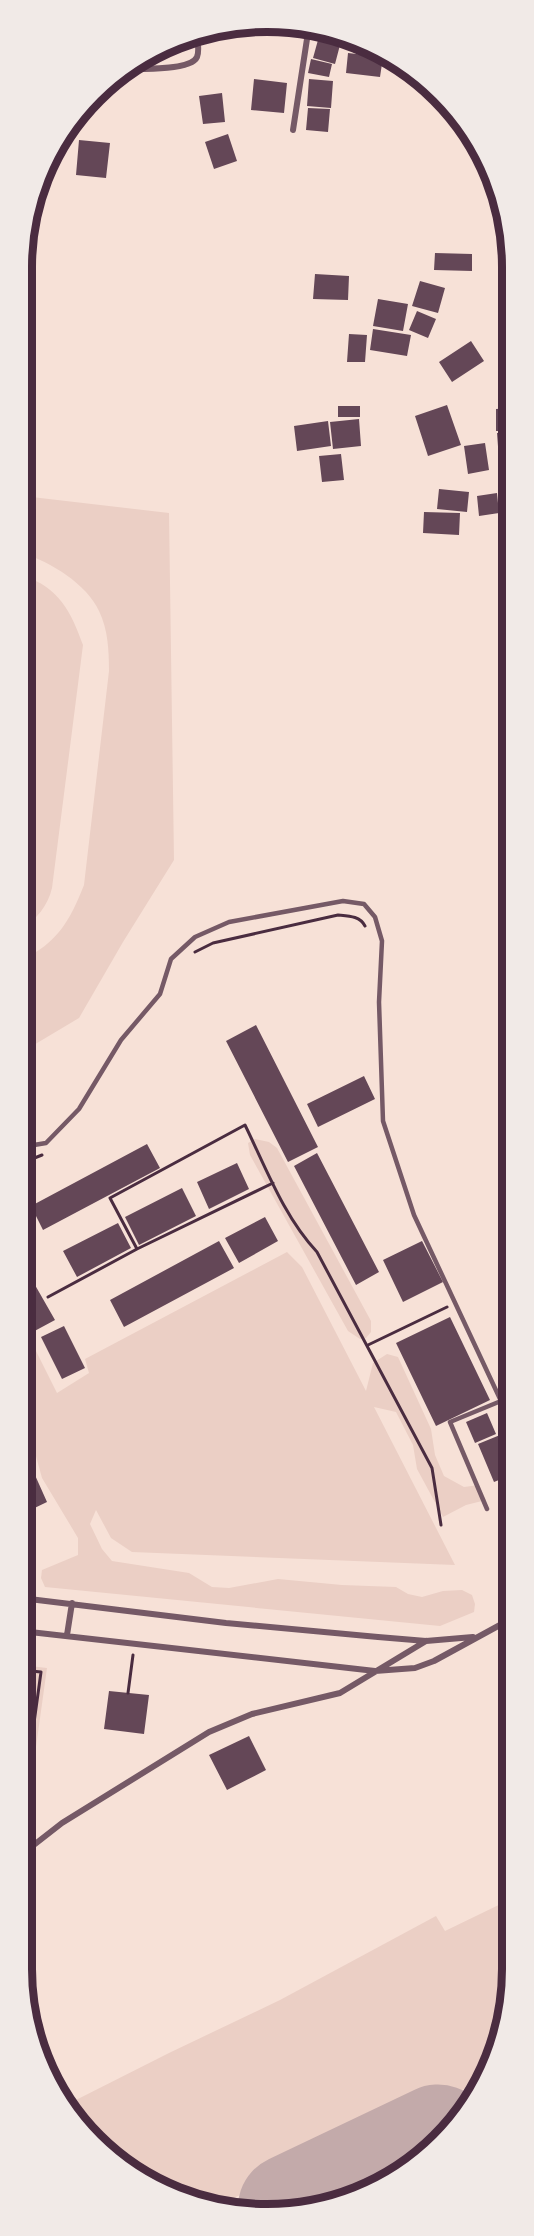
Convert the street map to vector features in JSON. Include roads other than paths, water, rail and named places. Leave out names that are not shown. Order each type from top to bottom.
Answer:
[{"type":"street","points":[[293,130],[308,35]]},
{"type":"street","points":[[141,68],[184,66],[195,61],[198,55],[197,42]]},
{"type":"street","points":[[32,1599],[226,1623],[426,1641],[476,1636]]},
{"type":"street","points":[[67,1635],[72,1603]]},
{"type":"street","points":[[32,1632],[375,1671],[415,1668],[434,1661],[502,1623]]},
{"type":"street","points":[[32,1846],[62,1823],[209,1732],[252,1714],[340,1693],[426,1641]]},
{"type":"lane","points":[[32,1145],[46,1143],[79,1109],[121,1040],[160,994],[171,958],[195,937],[229,922],[343,901],[364,904],[375,917],[382,940],[379,1002],[383,1121],[414,1215],[501,1401],[450,1422],[487,1509]]}]
